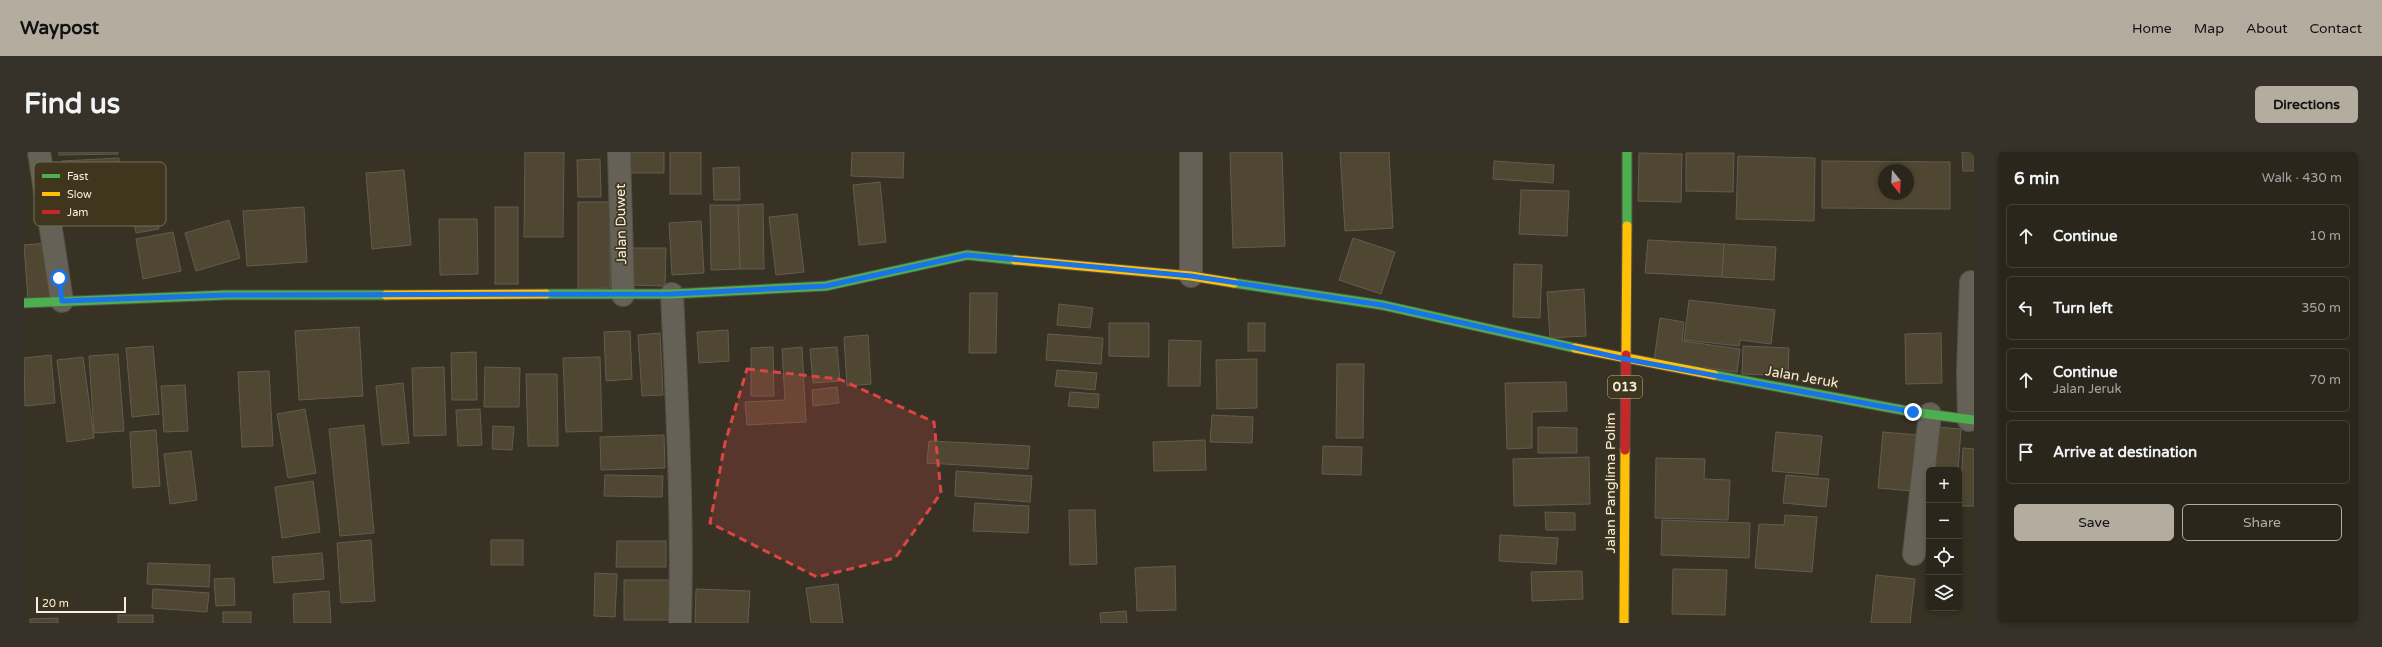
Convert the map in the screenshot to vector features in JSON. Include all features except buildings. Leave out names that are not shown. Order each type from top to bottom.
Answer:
[{"type":"street","points":[[39,152],[41,162]]},
{"type":"street","name":"Jalan Duwet","points":[[619,152],[623,295]]},
{"type":"street","points":[[1191,152],[1191,276]]},
{"type":"street","name":"Jalan Panglima Polim","points":[[1624,623],[1627,152]]},
{"type":"street","points":[[50,226],[62,301]]},
{"type":"street","name":"Jalan Jeruk","points":[[24,303],[227,295],[672,294],[826,286],[967,255],[1191,276],[1382,305],[1625,359],[1930,414],[1972,420]]},
{"type":"street","points":[[1971,282],[1968,374],[1972,420]]},
{"type":"street","points":[[672,294],[682,538],[680,623]]},
{"type":"street","points":[[1914,554],[1930,414]]},
{"type":"highlighted area","points":[[747,369],[839,379],[934,422],[941,493],[895,558],[817,577],[710,523],[725,443]]},
{"type":"traffic: fast","points":[[1627,152],[1627,226]]},
{"type":"traffic: fast","points":[[546,294],[672,294],[826,286],[967,255],[1015,260]]},
{"type":"traffic: fast","points":[[1234,283],[1382,305],[1575,348]]},
{"type":"traffic: fast","points":[[24,303],[227,295],[386,295]]},
{"type":"traffic: fast","points":[[1714,375],[1913,412],[1974,420]]},
{"type":"traffic: slow","points":[[1626,355],[1627,226]]},
{"type":"traffic: slow","points":[[1015,260],[1191,276],[1234,283]]},
{"type":"traffic: slow","points":[[386,295],[546,294]]},
{"type":"traffic: slow","points":[[1575,348],[1714,375]]},
{"type":"traffic: slow","points":[[1624,623],[1625,450]]},
{"type":"traffic: jam","points":[[1625,450],[1626,355]]},
{"type":"route","points":[[59,278],[62,301],[227,295],[646,295],[826,286],[967,255],[1191,276],[1382,305],[1625,359],[1913,412]]}]
